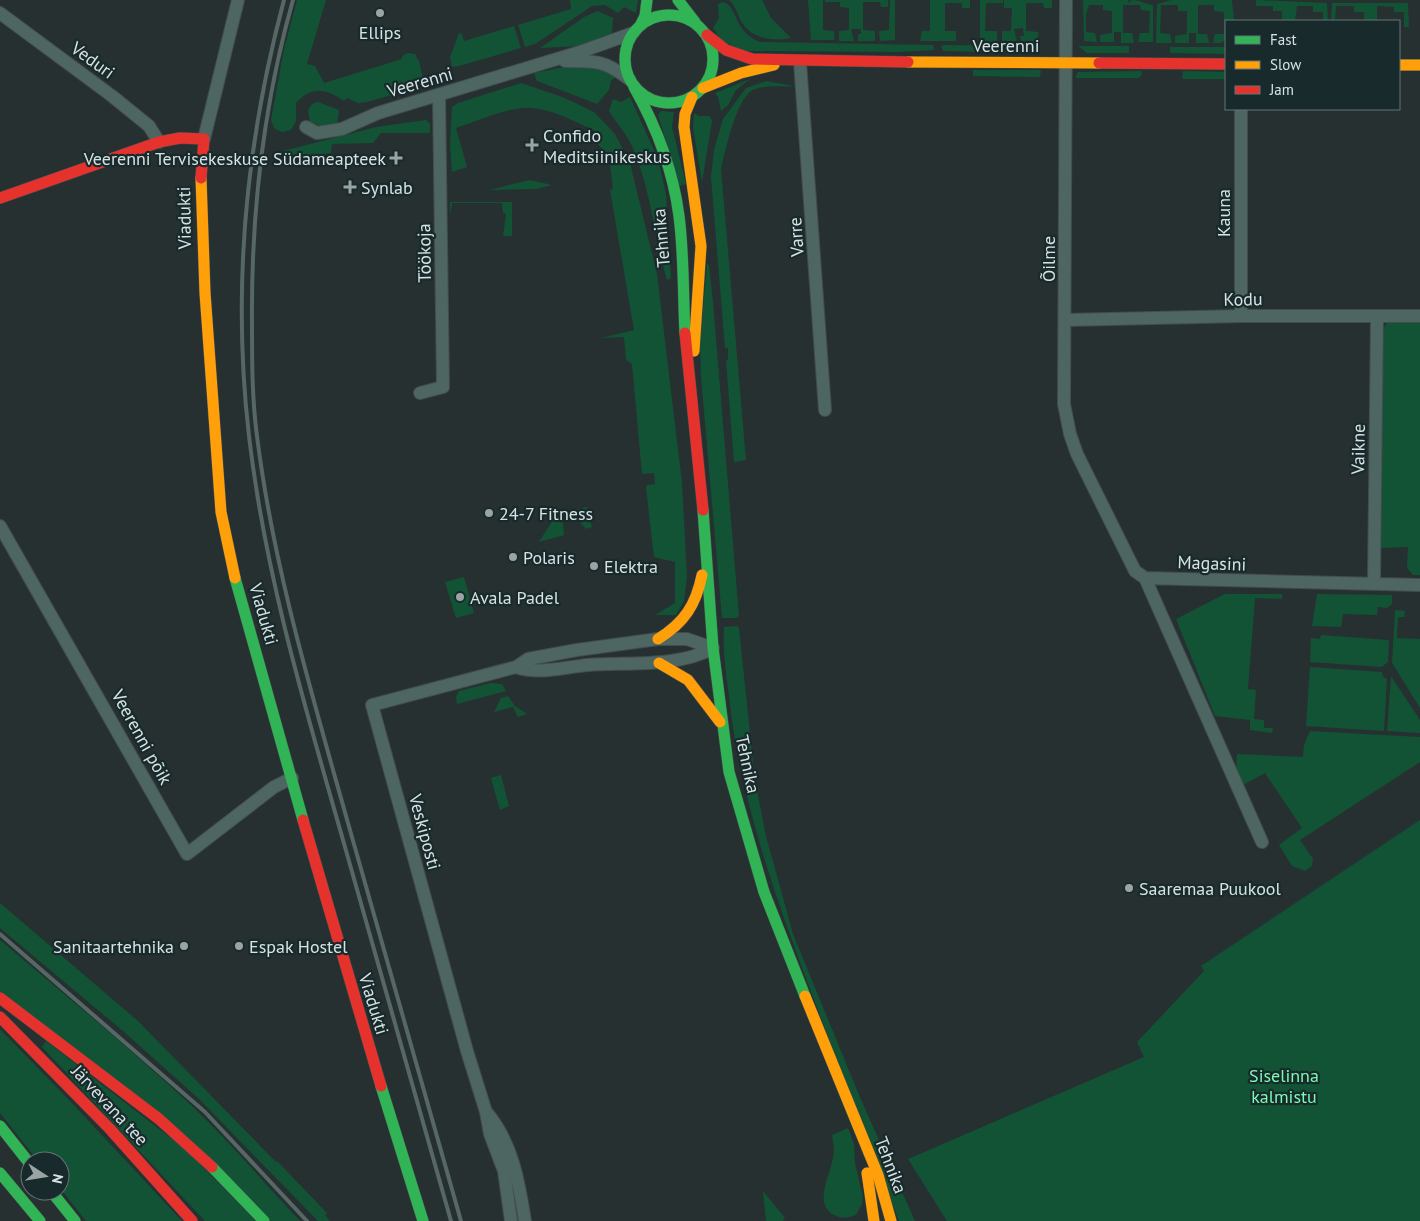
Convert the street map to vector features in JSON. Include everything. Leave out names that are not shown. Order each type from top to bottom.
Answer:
[{"type":"main road","points":[[647,0],[645,16],[625,49],[624,58],[631,83],[647,98],[665,103],[679,102],[692,97],[703,88],[710,77],[714,58],[706,35],[678,0]]},
{"type":"main road","points":[[637,28],[651,18],[664,14],[685,17],[697,24]]},
{"type":"main road","name":"Veerenni","points":[[706,35],[720,48],[738,56],[800,62],[1225,64]]},
{"type":"main road","name":"Veerenni","points":[[703,88],[741,73],[786,61]]},
{"type":"main road","points":[[1400,65],[1420,65]]},
{"type":"main road","name":"Tehnika","points":[[631,83],[651,117],[667,161],[679,215],[682,311],[713,648],[729,772],[764,892],[855,1122],[878,1174],[892,1221]]},
{"type":"main road","name":"Tehnika","points":[[691,394],[701,246],[684,127],[685,114],[692,97]]},
{"type":"main road","points":[[0,198],[159,142],[180,138],[204,139]]},
{"type":"main road","name":"Viadukti","points":[[204,139],[201,160],[200,213],[221,512],[236,583],[358,1013],[423,1221]]},
{"type":"main road","points":[[658,639],[674,630],[689,615],[699,593],[706,558]]},
{"type":"main road","points":[[659,663],[688,680],[702,695],[722,725]]},
{"type":"main road","points":[[0,998],[160,1119],[215,1170],[264,1221]]},
{"type":"main road","name":"Järvevana tee","points":[[0,1017],[110,1129],[192,1221]]},
{"type":"main road","name":"Tehnika","points":[[855,1122],[871,1189],[874,1221]]},
{"type":"main road","points":[[0,1126],[20,1151]]},
{"type":"main road","points":[[0,1174],[34,1221]]},
{"type":"main road","points":[[0,1174],[40,1221]]},
{"type":"main road","points":[[59,1201],[75,1221]]},
{"type":"street","name":"Viadukti","points":[[204,139],[238,0]]},
{"type":"street","name":"Õilme","points":[[1066,0],[1064,62],[1066,320],[1064,404],[1070,434],[1077,454],[1135,570],[1145,578]]},
{"type":"street","name":"Veduri","points":[[0,13],[150,126],[159,142]]},
{"type":"street","name":"Veerenni","points":[[306,128],[317,133],[342,129],[378,113],[439,96],[545,61],[580,52],[637,28]]},
{"type":"street","name":"Veerenni","points":[[545,61],[592,60],[610,64],[631,83]]},
{"type":"street","name":"Varre","points":[[800,62],[826,410]]},
{"type":"street","name":"Töökoja","points":[[420,392],[443,387],[439,96]]},
{"type":"street","name":"Kauna","points":[[1241,110],[1241,316]]},
{"type":"street","name":"Kodu","points":[[1066,320],[1241,316],[1420,316]]},
{"type":"street","name":"Vaikne","points":[[1374,582],[1377,317]]},
{"type":"street","name":"Veerenni põik","points":[[0,526],[188,854],[274,787],[292,778]]},
{"type":"street","name":"Magasini","points":[[1145,578],[1227,582],[1374,582],[1420,585]]},
{"type":"street","points":[[1145,578],[1262,842]]},
{"type":"street","name":"Veskiposti","points":[[511,1221],[504,1171],[490,1134],[486,1112],[462,1032],[372,705],[516,667],[528,659],[567,652],[658,639],[687,639],[713,648]]},
{"type":"street","name":"Veskiposti","points":[[516,667],[530,672],[588,665],[659,663],[701,655],[713,648]]},
{"type":"street","name":"Veskiposti","points":[[486,1112],[502,1131],[518,1176],[526,1221]]},
{"type":"green space","points":[[297,0],[326,0],[307,64],[315,66],[324,83],[402,59],[402,56],[408,53],[415,54],[419,61],[424,83],[416,88],[358,103],[347,98],[344,101],[325,92],[313,91],[296,103],[296,121],[291,130],[282,132],[274,128],[271,120],[284,49]]},
{"type":"green space","points":[[570,0],[638,0],[636,13],[624,7],[618,13],[605,5],[592,6],[535,44],[525,47],[518,25],[571,9]]},
{"type":"green space","points":[[729,0],[762,0],[771,18],[791,38],[770,39],[756,35],[745,27],[735,7]]},
{"type":"green space","points":[[808,0],[823,0],[823,30],[834,31],[834,40],[811,40]]},
{"type":"green space","points":[[825,0],[888,0],[888,7],[881,7],[880,2],[863,2],[863,30],[875,31],[875,41],[858,41],[858,34],[861,34],[861,29],[851,29],[854,41],[839,41],[839,31],[849,30],[849,8],[840,7],[840,2],[825,2]]},
{"type":"green space","points":[[890,0],[895,0],[895,40],[880,41],[879,31],[889,30]]},
{"type":"green space","points":[[930,0],[970,0],[970,8],[962,8],[962,3],[945,3],[945,31],[956,31],[956,41],[920,41],[922,31],[930,31]]},
{"type":"green space","points":[[980,0],[1003,0],[1003,3],[986,3],[985,31],[997,31],[997,42],[980,41]]},
{"type":"green space","points":[[1004,0],[1052,0],[1052,8],[1044,8],[1043,3],[1026,3],[1026,31],[1038,32],[1038,42],[1021,42],[1020,36],[1024,36],[1023,28],[1014,29],[1017,41],[1002,42],[1002,31],[1011,31],[1012,8],[1004,8]]},
{"type":"green space","points":[[1083,0],[1128,0],[1129,3],[1135,0],[1153,5],[1153,42],[1138,42],[1140,33],[1149,33],[1150,11],[1141,10],[1140,5],[1123,5],[1123,33],[1132,33],[1134,43],[1121,43],[1121,32],[1114,32],[1114,42],[1100,42],[1100,35],[1112,33],[1112,11],[1103,10],[1103,5],[1089,5],[1086,14],[1086,32],[1095,33],[1097,42],[1084,41]]},
{"type":"green space","points":[[1171,0],[1232,0],[1234,20],[1225,20],[1225,40],[1221,43],[1213,43],[1215,34],[1224,34],[1224,12],[1214,11],[1214,5],[1198,5],[1198,34],[1207,34],[1209,43],[1196,43],[1196,33],[1189,33],[1189,43],[1175,43],[1175,36],[1187,34],[1187,11],[1178,11],[1178,5],[1161,5],[1160,33],[1170,34],[1172,43],[1156,43],[1157,4]]},
{"type":"green space","points":[[1256,0],[1327,3],[1328,20],[1323,20],[1323,12],[1313,12],[1313,6],[1297,6],[1295,20],[1282,20],[1282,11],[1273,11],[1273,6],[1256,6]]},
{"type":"green space","points":[[723,2],[732,9],[745,32],[760,42],[933,45],[934,50],[898,52],[743,51],[721,40],[713,28],[719,18],[718,4]]},
{"type":"green space","points":[[1332,3],[1408,3],[1409,27],[1404,27],[1404,12],[1394,12],[1394,7],[1377,6],[1377,20],[1364,20],[1364,12],[1354,12],[1354,6],[1336,6],[1335,20],[1331,20]]},
{"type":"green space","points":[[598,11],[613,18],[612,33],[580,46],[540,48],[584,17]]},
{"type":"green space","points":[[514,26],[521,48],[452,67],[450,57],[459,33],[462,34],[464,41]]},
{"type":"green space","points":[[941,46],[1037,46],[1038,53],[943,51]]},
{"type":"green space","points":[[1078,46],[1129,46],[1129,53],[1087,53]]},
{"type":"green space","points":[[1170,47],[1225,47],[1225,54],[1170,53]]},
{"type":"green space","points":[[602,67],[616,76],[611,81],[609,90],[597,104],[537,81],[534,73],[559,68]]},
{"type":"green space","points":[[973,70],[1041,70],[1040,77],[973,76]]},
{"type":"green space","points":[[1141,71],[1142,74],[1139,78],[1075,78],[1078,72]]},
{"type":"green space","points":[[1183,71],[1225,72],[1225,79],[1182,78]]},
{"type":"green space","points":[[750,79],[736,90],[728,105],[721,111],[718,97],[715,93]]},
{"type":"green space","points":[[766,81],[794,86],[764,87],[749,93],[737,112],[721,169],[746,460],[734,462],[726,361],[728,359],[728,348],[725,348],[711,177],[714,150],[723,119],[746,88]]},
{"type":"green space","points":[[521,83],[565,98],[594,112],[615,134],[630,163],[657,274],[682,483],[687,577],[684,601],[676,615],[655,615],[675,603],[675,562],[654,557],[646,488],[647,485],[655,484],[654,473],[642,474],[632,364],[626,360],[624,337],[601,338],[634,330],[610,190],[613,189],[609,156],[595,141],[599,133],[552,112],[532,108],[505,111],[456,128],[467,167],[452,172],[450,145],[452,107],[458,103]]},
{"type":"green space","points":[[630,97],[658,159],[666,194],[671,278],[667,280],[644,179],[630,141],[609,111],[613,99],[621,102]]},
{"type":"green space","points":[[318,102],[339,110],[337,125],[322,126],[310,122],[308,110],[312,104]]},
{"type":"green space","points":[[661,111],[674,112],[672,127],[686,184],[680,186],[658,115]]},
{"type":"green space","points":[[694,113],[699,116],[710,116],[712,121],[702,182],[693,128]]},
{"type":"green space","points":[[426,120],[430,124],[430,133],[381,133],[373,143],[332,144],[331,153],[287,158],[283,151],[376,127]]},
{"type":"green space","points":[[530,180],[552,185],[537,189],[489,190]]},
{"type":"green space","points":[[450,202],[512,202],[512,236],[503,236],[506,214],[503,213],[502,203],[452,203],[450,216]]},
{"type":"green space","points":[[707,264],[709,265],[713,303],[739,616],[736,618],[722,618],[701,377],[700,343]]},
{"type":"green space","points":[[1388,322],[1420,322],[1420,575],[1413,575],[1407,568],[1408,547],[1379,548],[1383,328]]},
{"type":"green space","points":[[587,507],[592,527],[586,529],[570,511]]},
{"type":"green space","points":[[562,513],[564,535],[539,542],[556,515]]},
{"type":"green space","name":"Avala Padel","points":[[464,577],[474,613],[456,618],[445,582]]},
{"type":"green space","points":[[1225,594],[1282,594],[1282,599],[1255,598],[1248,689],[1256,690],[1254,719],[1264,720],[1264,728],[1273,728],[1272,733],[1250,730],[1250,720],[1215,716],[1176,619]]},
{"type":"green space","points":[[1317,594],[1392,595],[1392,604],[1387,608],[1378,607],[1377,615],[1343,614],[1341,627],[1312,626]]},
{"type":"green space","points":[[1395,610],[1405,611],[1404,617],[1398,617],[1397,638],[1420,639],[1420,708],[1392,663]]},
{"type":"green space","points":[[737,626],[739,628],[755,781],[766,836],[793,934],[859,1095],[915,1221],[899,1221],[805,976],[766,865],[745,790],[737,752],[727,681],[724,627]]},
{"type":"green space","points":[[1321,635],[1389,640],[1388,662],[1382,667],[1310,662],[1311,638],[1320,639]]},
{"type":"green space","points":[[1310,667],[1382,672],[1383,677],[1387,679],[1384,731],[1306,726]]},
{"type":"green space","points":[[1391,676],[1420,720],[1420,733],[1387,731]]},
{"type":"green space","points":[[491,683],[502,684],[506,691],[457,704],[456,697],[459,691]]},
{"type":"green space","points":[[508,696],[515,706],[527,714],[518,717],[513,707],[494,712],[501,698]]},
{"type":"green space","points":[[1310,731],[1420,737],[1420,762],[1300,840],[1313,859],[1312,866],[1305,871],[1292,866],[1279,845],[1302,828],[1265,773],[1243,785],[1236,772],[1237,754],[1303,757],[1304,745]]},
{"type":"green space","points":[[501,775],[509,806],[500,810],[491,778]]},
{"type":"green space","name":"Siselinna kalmistu","points":[[1420,820],[1420,1221],[947,1221],[908,1159],[1144,1057],[1137,1042],[1204,971],[1201,966]]},
{"type":"green space","points":[[0,903],[138,1021],[327,1213],[325,1215],[330,1221],[318,1221],[198,1098],[123,1031],[0,928]]},
{"type":"green space","points":[[0,940],[170,1085],[234,1149],[300,1221],[271,1221],[0,991]]},
{"type":"green space","points":[[0,1029],[182,1221],[86,1221],[70,1201],[70,1151],[30,1151],[0,1113]]},
{"type":"green space","points":[[46,1041],[186,1150],[256,1221],[205,1221],[42,1047]]},
{"type":"green space","points":[[848,1128],[854,1144],[855,1163],[863,1197],[862,1204],[856,1215],[842,1218],[828,1210],[825,1204],[824,1189],[834,1155],[832,1135]]},
{"type":"green space","points":[[763,1191],[785,1218],[783,1221],[766,1221]]},
{"type":"railway","points":[[284,0],[260,108],[246,216],[242,326],[244,381],[256,488],[265,539],[288,640],[451,1221]]},
{"type":"railway","points":[[293,0],[274,80],[261,160],[257,200],[252,282],[255,422],[273,532],[294,628],[461,1221]]},
{"type":"railway","points":[[0,934],[205,1112],[307,1221]]},
{"type":"traffic: fast","points":[[641,24],[645,16],[647,0]]},
{"type":"traffic: fast","points":[[678,0],[695,22]]},
{"type":"traffic: fast","points":[[660,15],[678,15],[694,22],[706,34],[713,50],[713,59],[713,68],[706,84],[694,96],[678,103],[660,103],[644,96],[632,84],[625,68],[625,50],[632,34],[644,22],[660,15]]},
{"type":"traffic: fast","points":[[634,87],[656,133],[673,182],[682,245],[685,333]]},
{"type":"traffic: fast","points":[[703,510],[713,648],[729,772],[764,892],[805,996]]},
{"type":"traffic: fast","points":[[235,578],[303,820]]},
{"type":"traffic: fast","points":[[381,1086],[423,1221]]},
{"type":"traffic: fast","points":[[0,1126],[20,1151]]},
{"type":"traffic: fast","points":[[212,1167],[264,1221]]},
{"type":"traffic: fast","points":[[0,1173],[40,1221]]},
{"type":"traffic: fast","points":[[59,1201],[75,1221]]},
{"type":"traffic: slow","points":[[908,62],[1099,63]]},
{"type":"traffic: slow","points":[[703,88],[741,73],[774,65]]},
{"type":"traffic: slow","points":[[1400,65],[1420,65]]},
{"type":"traffic: slow","points":[[692,97],[685,114],[684,127],[701,246],[694,351]]},
{"type":"traffic: slow","points":[[201,178],[205,293],[221,512],[235,578]]},
{"type":"traffic: slow","points":[[658,639],[682,620],[688,612],[702,575]]},
{"type":"traffic: slow","points":[[659,663],[688,680],[720,722]]},
{"type":"traffic: slow","points":[[805,996],[878,1175],[891,1221]]},
{"type":"traffic: slow","points":[[867,1173],[874,1221]]},
{"type":"traffic: jam","points":[[707,35],[726,50],[752,59],[908,62]]},
{"type":"traffic: jam","points":[[1099,63],[1225,64]]},
{"type":"traffic: jam","points":[[0,198],[159,142],[180,138],[204,139],[201,178]]},
{"type":"traffic: jam","points":[[685,333],[703,510]]},
{"type":"traffic: jam","points":[[303,820],[381,1086]]},
{"type":"traffic: jam","points":[[0,998],[159,1119],[212,1167]]},
{"type":"traffic: jam","points":[[0,1017],[110,1129],[192,1221]]},
{"type":"place","name":"Ellips","points":[[380,13]]},
{"type":"place","name":"Confido Meditsiinikeskus","points":[[532,145]]},
{"type":"place","name":"Veerenni Tervisekeskuse Südameapteek","points":[[396,158]]},
{"type":"place","name":"Synlab","points":[[350,187]]},
{"type":"place","name":"24-7 Fitness","points":[[489,513]]},
{"type":"place","name":"Polaris","points":[[513,557]]},
{"type":"place","name":"Elektra","points":[[594,566]]},
{"type":"place","name":"Avala Padel","points":[[460,597]]},
{"type":"place","name":"Saaremaa Puukool","points":[[1129,888]]},
{"type":"place","name":"Sanitaartehnika","points":[[184,946]]},
{"type":"place","name":"Espak Hostel","points":[[239,946]]}]
